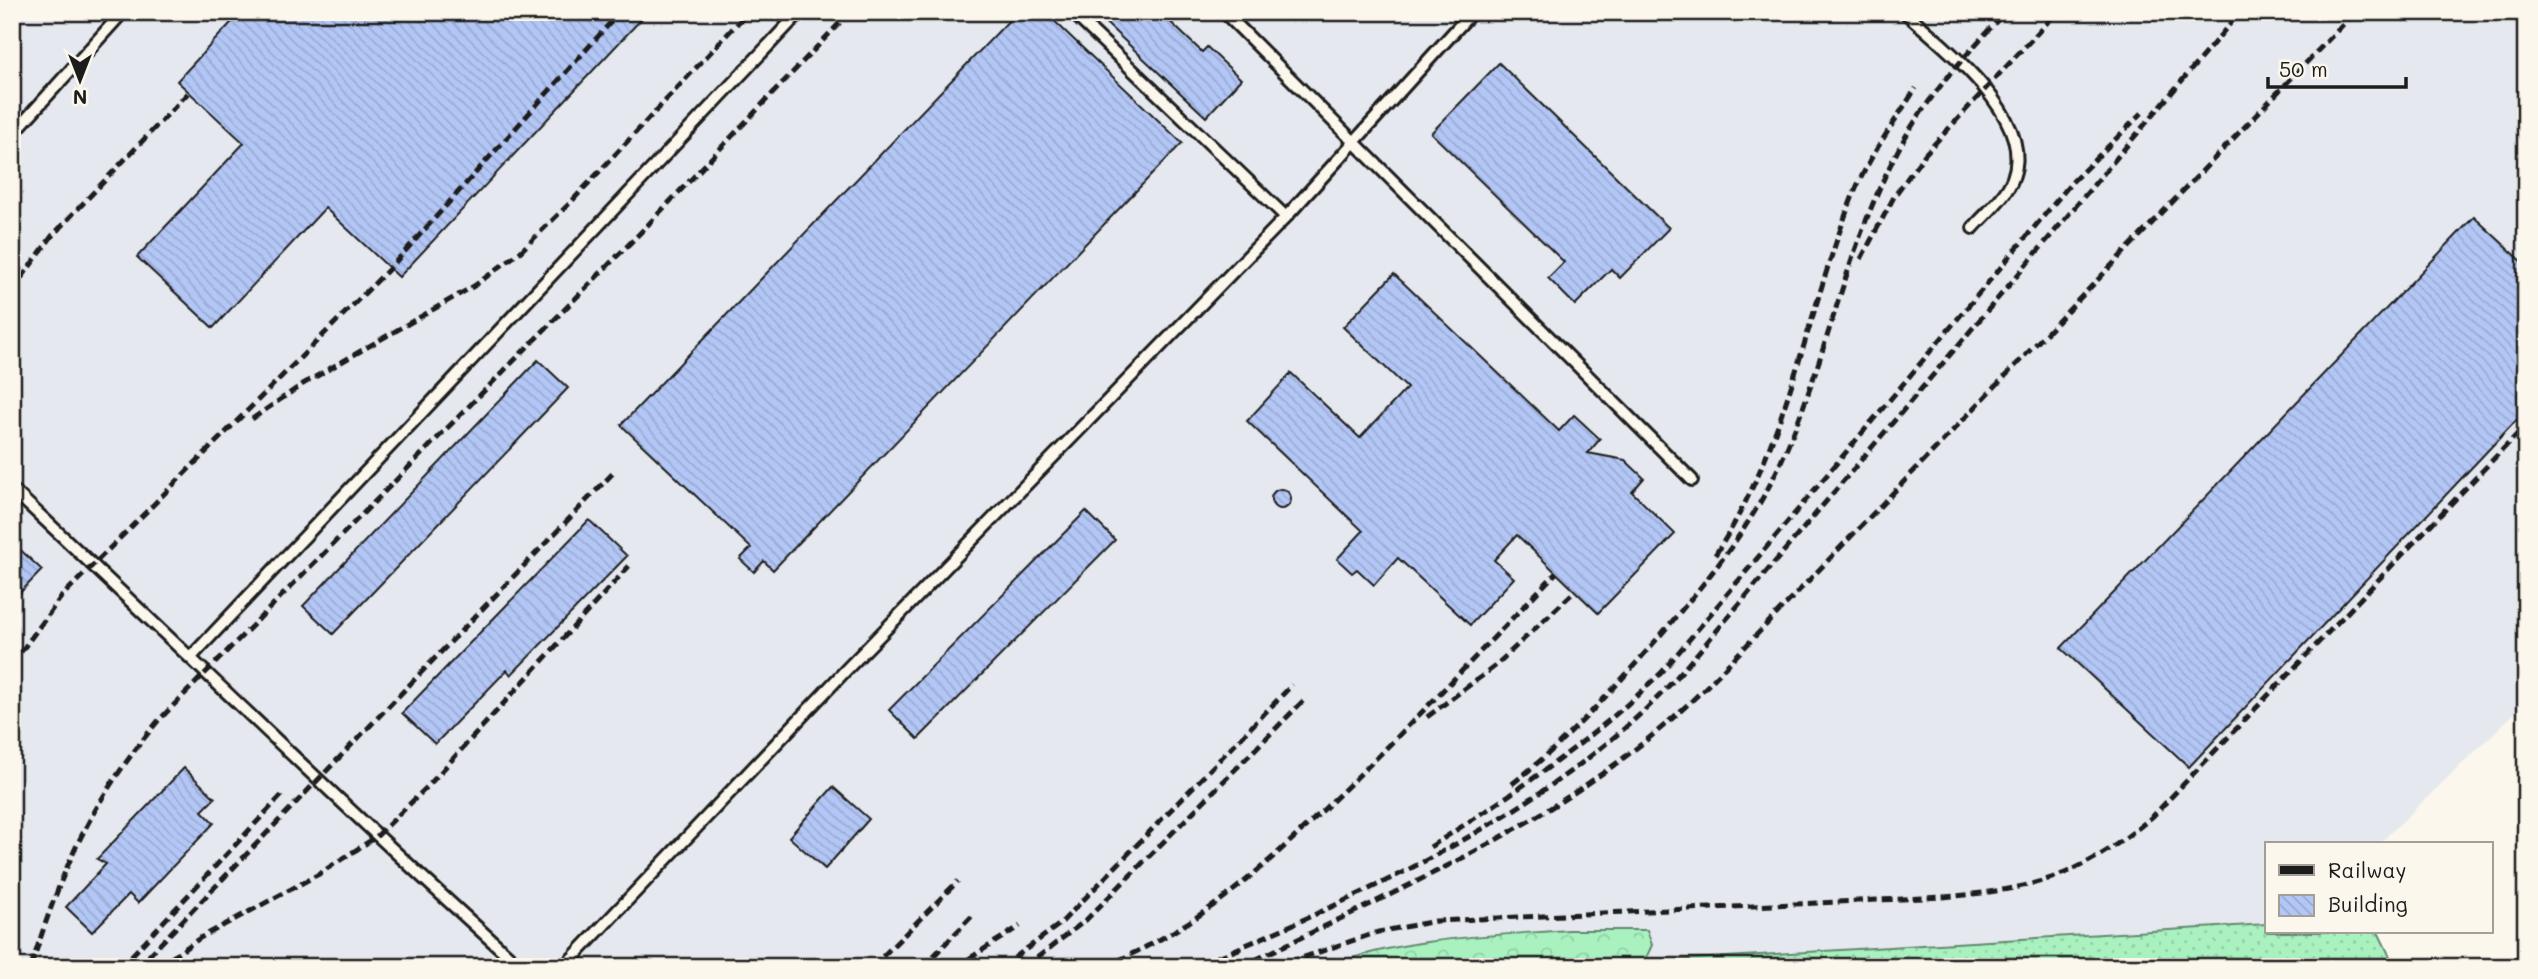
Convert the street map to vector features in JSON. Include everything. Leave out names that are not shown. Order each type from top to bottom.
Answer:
[{"type":"lane","points":[[12,135],[123,12]]},
{"type":"lane","points":[[192,656],[800,12]]},
{"type":"lane","points":[[1072,12],[1286,217]]},
{"type":"lane","points":[[1224,12],[1354,139],[1692,480]]},
{"type":"lane","points":[[564,967],[846,670],[1286,217],[1472,12]]},
{"type":"lane","points":[[1905,12],[1959,61],[1997,104],[2012,131],[2017,159],[2013,179],[1973,228]]},
{"type":"lane","points":[[12,489],[192,656],[376,837],[521,967]]},
{"type":"shaded area","points":[[15,12],[2526,12],[2526,702],[2381,842],[2265,842],[2265,924],[1573,967],[12,967],[12,15]]},
{"type":"green space","points":[[2265,924],[2265,934],[2379,934],[2395,967],[1642,967],[1645,962]]},
{"type":"green space","points":[[1569,930],[1647,930],[1652,945],[1642,967],[1325,967],[1385,949],[1415,944],[1476,936]]},
{"type":"building","points":[[241,12],[648,12],[399,277],[325,208],[213,328],[137,257],[244,143],[177,81]]},
{"type":"building","points":[[1017,12],[1045,12],[1182,143],[773,570],[764,561],[754,572],[740,559],[751,548],[621,425]]},
{"type":"building","points":[[1094,12],[1160,12],[1202,52],[1207,47],[1241,79],[1206,117]]},
{"type":"building","points":[[1499,63],[1669,228],[1620,278],[1611,269],[1575,305],[1548,278],[1564,262],[1431,133]]},
{"type":"building","points":[[2474,217],[2526,265],[2526,410],[2189,767],[2061,648]]},
{"type":"building","points":[[1394,274],[1559,431],[1574,415],[1600,439],[1588,453],[1625,460],[1644,478],[1632,492],[1675,534],[1598,613],[1517,535],[1494,560],[1514,578],[1470,625],[1398,558],[1374,585],[1357,569],[1352,573],[1337,559],[1363,531],[1247,421],[1291,373],[1360,438],[1407,388],[1343,327]]},
{"type":"building","points":[[538,360],[568,388],[333,634],[303,606]]},
{"type":"building","points":[[1277,489],[1285,489],[1291,499],[1285,509],[1277,509],[1271,503],[1271,495]]},
{"type":"building","points":[[1086,511],[1115,540],[918,739],[889,710]]},
{"type":"building","points":[[589,520],[627,556],[511,675],[507,670],[435,744],[402,713]]},
{"type":"building","points":[[12,542],[42,570],[12,601]]},
{"type":"building","points":[[184,768],[215,798],[202,811],[214,823],[138,903],[129,894],[92,932],[66,907],[106,864],[97,859]]},
{"type":"building","points":[[833,787],[869,819],[825,869],[789,837]]},
{"type":"railway","points":[[12,664],[62,596],[390,268],[620,12]]},
{"type":"railway","points":[[252,419],[303,384],[474,286],[520,252],[571,202],[748,12]]},
{"type":"railway","points":[[31,967],[55,897],[81,837],[114,780],[158,721],[641,232],[850,12]]},
{"type":"railway","points":[[1512,784],[1570,733],[1624,677],[1709,577],[1740,535],[1767,490],[1795,428],[1862,230],[1896,154],[1932,97],[2005,12]]},
{"type":"railway","points":[[1861,259],[1895,195],[1925,154],[2057,12]]},
{"type":"railway","points":[[1232,951],[1397,875],[1503,817],[1602,747],[1647,708],[1708,641],[2240,12]]},
{"type":"railway","points":[[1241,967],[1492,842],[1551,808],[1608,769],[1663,726],[1716,677],[2355,12]]},
{"type":"railway","points":[[1715,555],[1760,471],[1793,381],[1836,243],[1858,183],[1916,88]]},
{"type":"railway","points":[[12,291],[52,236],[189,92]]},
{"type":"railway","points":[[1430,847],[1550,766],[1607,721],[1662,672],[2073,181],[2142,113]]},
{"type":"railway","points":[[1275,967],[1378,932],[1436,921],[1943,897],[2005,890],[2056,876],[2103,853],[2153,816],[2526,425]]},
{"type":"railway","points":[[138,967],[615,471]]},
{"type":"railway","points":[[158,967],[200,938],[319,874],[376,837],[428,786],[631,564]]},
{"type":"railway","points":[[1103,967],[1174,931],[1261,868],[1372,763],[1556,573]]},
{"type":"railway","points":[[1427,717],[1494,667],[1575,591]]},
{"type":"railway","points":[[1002,967],[1060,924],[1292,685]]},
{"type":"railway","points":[[1025,967],[1086,920],[1304,700]]},
{"type":"railway","points":[[121,967],[282,795]]},
{"type":"railway","points":[[872,967],[958,881]]},
{"type":"railway","points":[[923,967],[975,913]]},
{"type":"railway","points":[[956,967],[1020,926]]},
{"type":"railway","points":[[1189,967],[1242,948]]}]
